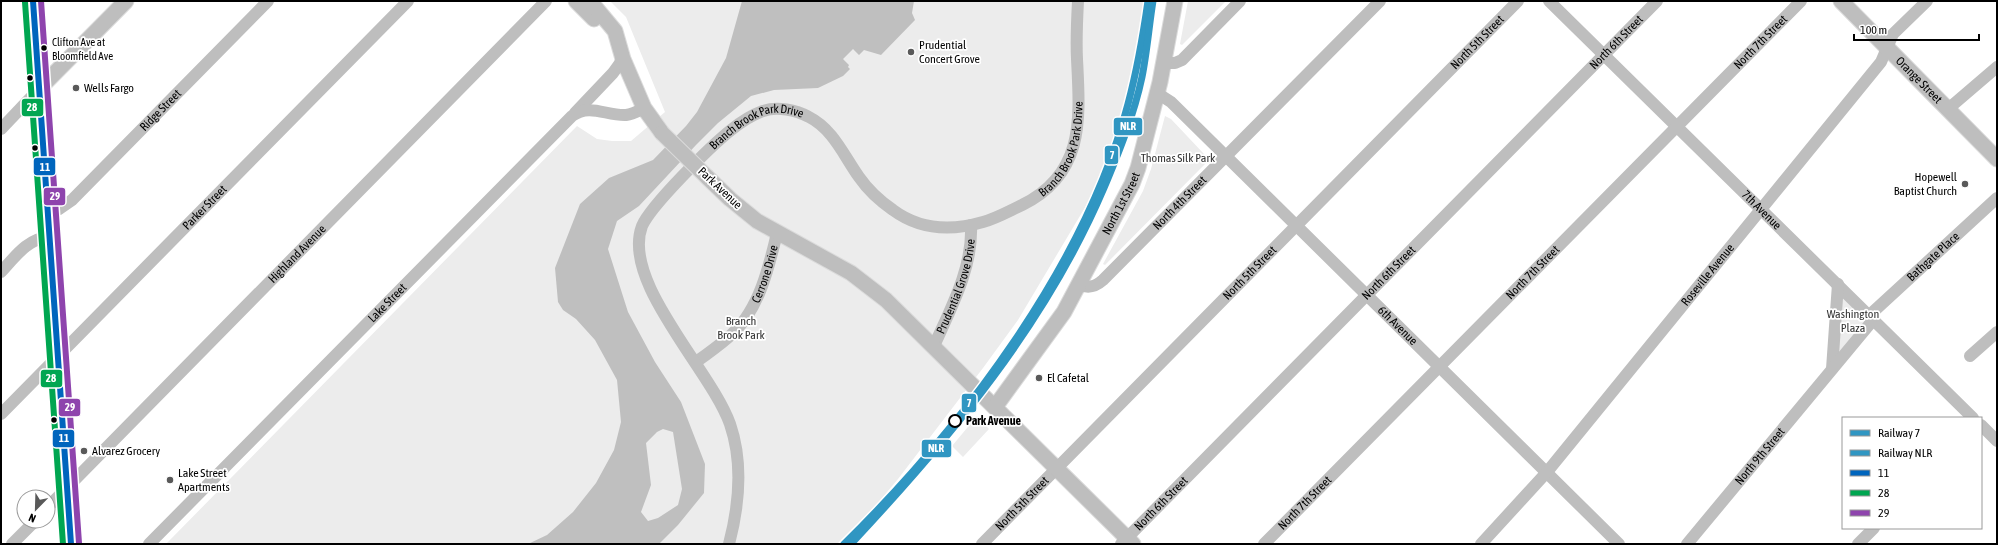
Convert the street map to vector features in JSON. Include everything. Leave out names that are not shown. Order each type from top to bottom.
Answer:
[{"type":"main road","points":[[33,1],[71,544]]},
{"type":"main road","points":[[39,89],[126,1]]},
{"type":"main road","name":"Park Avenue","points":[[576,1],[599,26],[623,59]]},
{"type":"main road","name":"Park Avenue","points":[[590,1],[615,31],[623,59],[644,108],[662,133],[744,211],[776,233],[860,279],[891,304],[1056,468],[1127,542]]},
{"type":"main road","name":"North 1st Street","points":[[1079,284],[1134,178],[1157,93],[1175,1]]},
{"type":"main road","name":"Orange Street","points":[[1842,1],[1997,159]]},
{"type":"main road","points":[[992,405],[1061,316],[1079,284]]},
{"type":"street","name":"Ridge Street","points":[[47,211],[58,209],[72,200],[268,1]]},
{"type":"street","name":"Parker Street","points":[[1,414],[408,1]]},
{"type":"street","name":"Highland Avenue","points":[[56,500],[546,1]]},
{"type":"street","name":"Branch Brook Park Drive","points":[[729,544],[738,496],[738,471],[730,423],[721,403],[662,310],[648,284],[641,254],[642,228],[660,201],[726,133],[751,117],[767,110],[776,109],[787,110],[809,117],[824,127],[833,137],[868,188],[882,202],[914,223],[931,227],[971,225],[999,216],[1034,198],[1052,184],[1062,173],[1070,159],[1077,136],[1079,110],[1077,52],[1078,1]]},
{"type":"street","points":[[1164,62],[1175,63],[1182,60],[1240,1]]},
{"type":"street","name":"North 4th Street","points":[[1079,284],[1088,287],[1099,283],[1380,1]]},
{"type":"street","name":"North 5th Street","points":[[982,544],[1518,1]]},
{"type":"street","name":"7th Avenue","points":[[1549,1],[1973,417]]},
{"type":"street","name":"North 6th Street","points":[[1127,542],[1367,295],[1657,1]]},
{"type":"street","name":"North 7th Street","points":[[1264,544],[1801,1]]},
{"type":"street","name":"Roseville Avenue","points":[[1481,544],[1546,472],[1881,62],[1893,34],[1927,1]]},
{"type":"street","points":[[572,116],[613,73],[623,59]]},
{"type":"street","points":[[1948,109],[1997,67]]},
{"type":"street","points":[[1,129],[39,89]]},
{"type":"street","name":"6th Avenue","points":[[1157,93],[1171,102],[1620,544]]},
{"type":"street","name":"Lake Street","points":[[149,544],[572,116],[579,111],[587,109],[624,115],[633,114],[644,108]]},
{"type":"street","name":"Bathgate Place","points":[[1872,318],[1874,311],[1879,306],[1997,198]]},
{"type":"street","name":"Prudential Grove Drive","points":[[934,346],[953,303],[967,263],[971,244],[971,225]]},
{"type":"street","name":"Cerrone Drive","points":[[696,362],[733,333],[745,318],[761,289],[776,233]]},
{"type":"street","points":[[1,272],[38,238],[49,237]]},
{"type":"street","points":[[1832,369],[1838,284]]},
{"type":"street","name":"North 9th Street","points":[[1687,544],[1869,325],[1872,318]]},
{"type":"street","points":[[1970,356],[1997,332]]},
{"type":"street","points":[[1982,426],[1997,441]]},
{"type":"street","points":[[12,544],[27,529]]},
{"type":"street","points":[[1858,544],[1873,529]]},
{"type":"green space","name":"Branch Brook Park","points":[[610,1],[1144,1],[1136,65],[1128,100],[1093,194],[1018,320],[983,368],[898,479],[872,510],[837,544],[166,544],[577,126],[597,139],[631,141],[665,112],[626,17]]},
{"type":"green space","points":[[1188,1],[1226,1],[1182,45],[1180,44]]},
{"type":"green space","name":"Thomas Silk Park","points":[[1165,116],[1171,119],[1204,154],[1207,162],[1105,265],[1103,264],[1143,191],[1151,169]]},
{"type":"green space","name":"Washington Plaza","points":[[1841,291],[1870,320],[1836,360]]},
{"type":"green space","points":[[977,416],[989,429],[963,457],[952,446]]},
{"type":"shaded area","points":[[742,1],[914,1],[912,13],[915,20],[881,55],[864,50],[859,55],[853,49],[843,59],[849,65],[848,67],[850,69],[843,76],[818,88],[774,90],[751,96],[718,123],[639,206],[617,221],[608,249],[628,312],[655,362],[681,402],[705,464],[704,493],[678,525],[659,544],[528,544],[547,535],[573,512],[596,483],[614,450],[621,422],[617,380],[595,340],[576,319],[563,310],[558,302],[555,268],[580,204],[609,178],[653,160],[686,126],[697,112],[726,58]],"holes":[[[663,429],[673,432],[682,489],[678,505],[658,518],[648,521],[641,512],[651,485],[646,443],[657,432]]]},
{"type":"rail line","name":"7","points":[[844,544],[888,499],[932,449],[974,397],[1014,341],[1051,284],[1082,224],[1109,164],[1128,104],[1140,53],[1148,1]]},
{"type":"rail line","name":"NLR","points":[[851,544],[925,462],[993,377],[1025,332],[1054,286],[1081,238],[1115,161],[1135,105],[1142,77],[1153,1]]},
{"type":"transit line","name":"11","points":[[33,1],[71,544]]},
{"type":"transit line","name":"29","points":[[41,1],[79,543]]},
{"type":"transit line","name":"28","points":[[25,2],[63,544]]},
{"type":"place","name":"Clifton Ave at Bloomfield Ave","points":[[44,48]]},
{"type":"place","name":"Prudential Concert Grove","points":[[911,52]]},
{"type":"place","name":"Wells Fargo","points":[[76,88]]},
{"type":"place","name":"Hopewell Baptist Church","points":[[1965,184]]},
{"type":"place","name":"El Cafetal","points":[[1039,378]]},
{"type":"place","name":"Park Avenue","points":[[955,421]]},
{"type":"place","name":"Alvarez Grocery","points":[[84,451]]},
{"type":"place","name":"Lake Street Apartments","points":[[170,480]]}]
